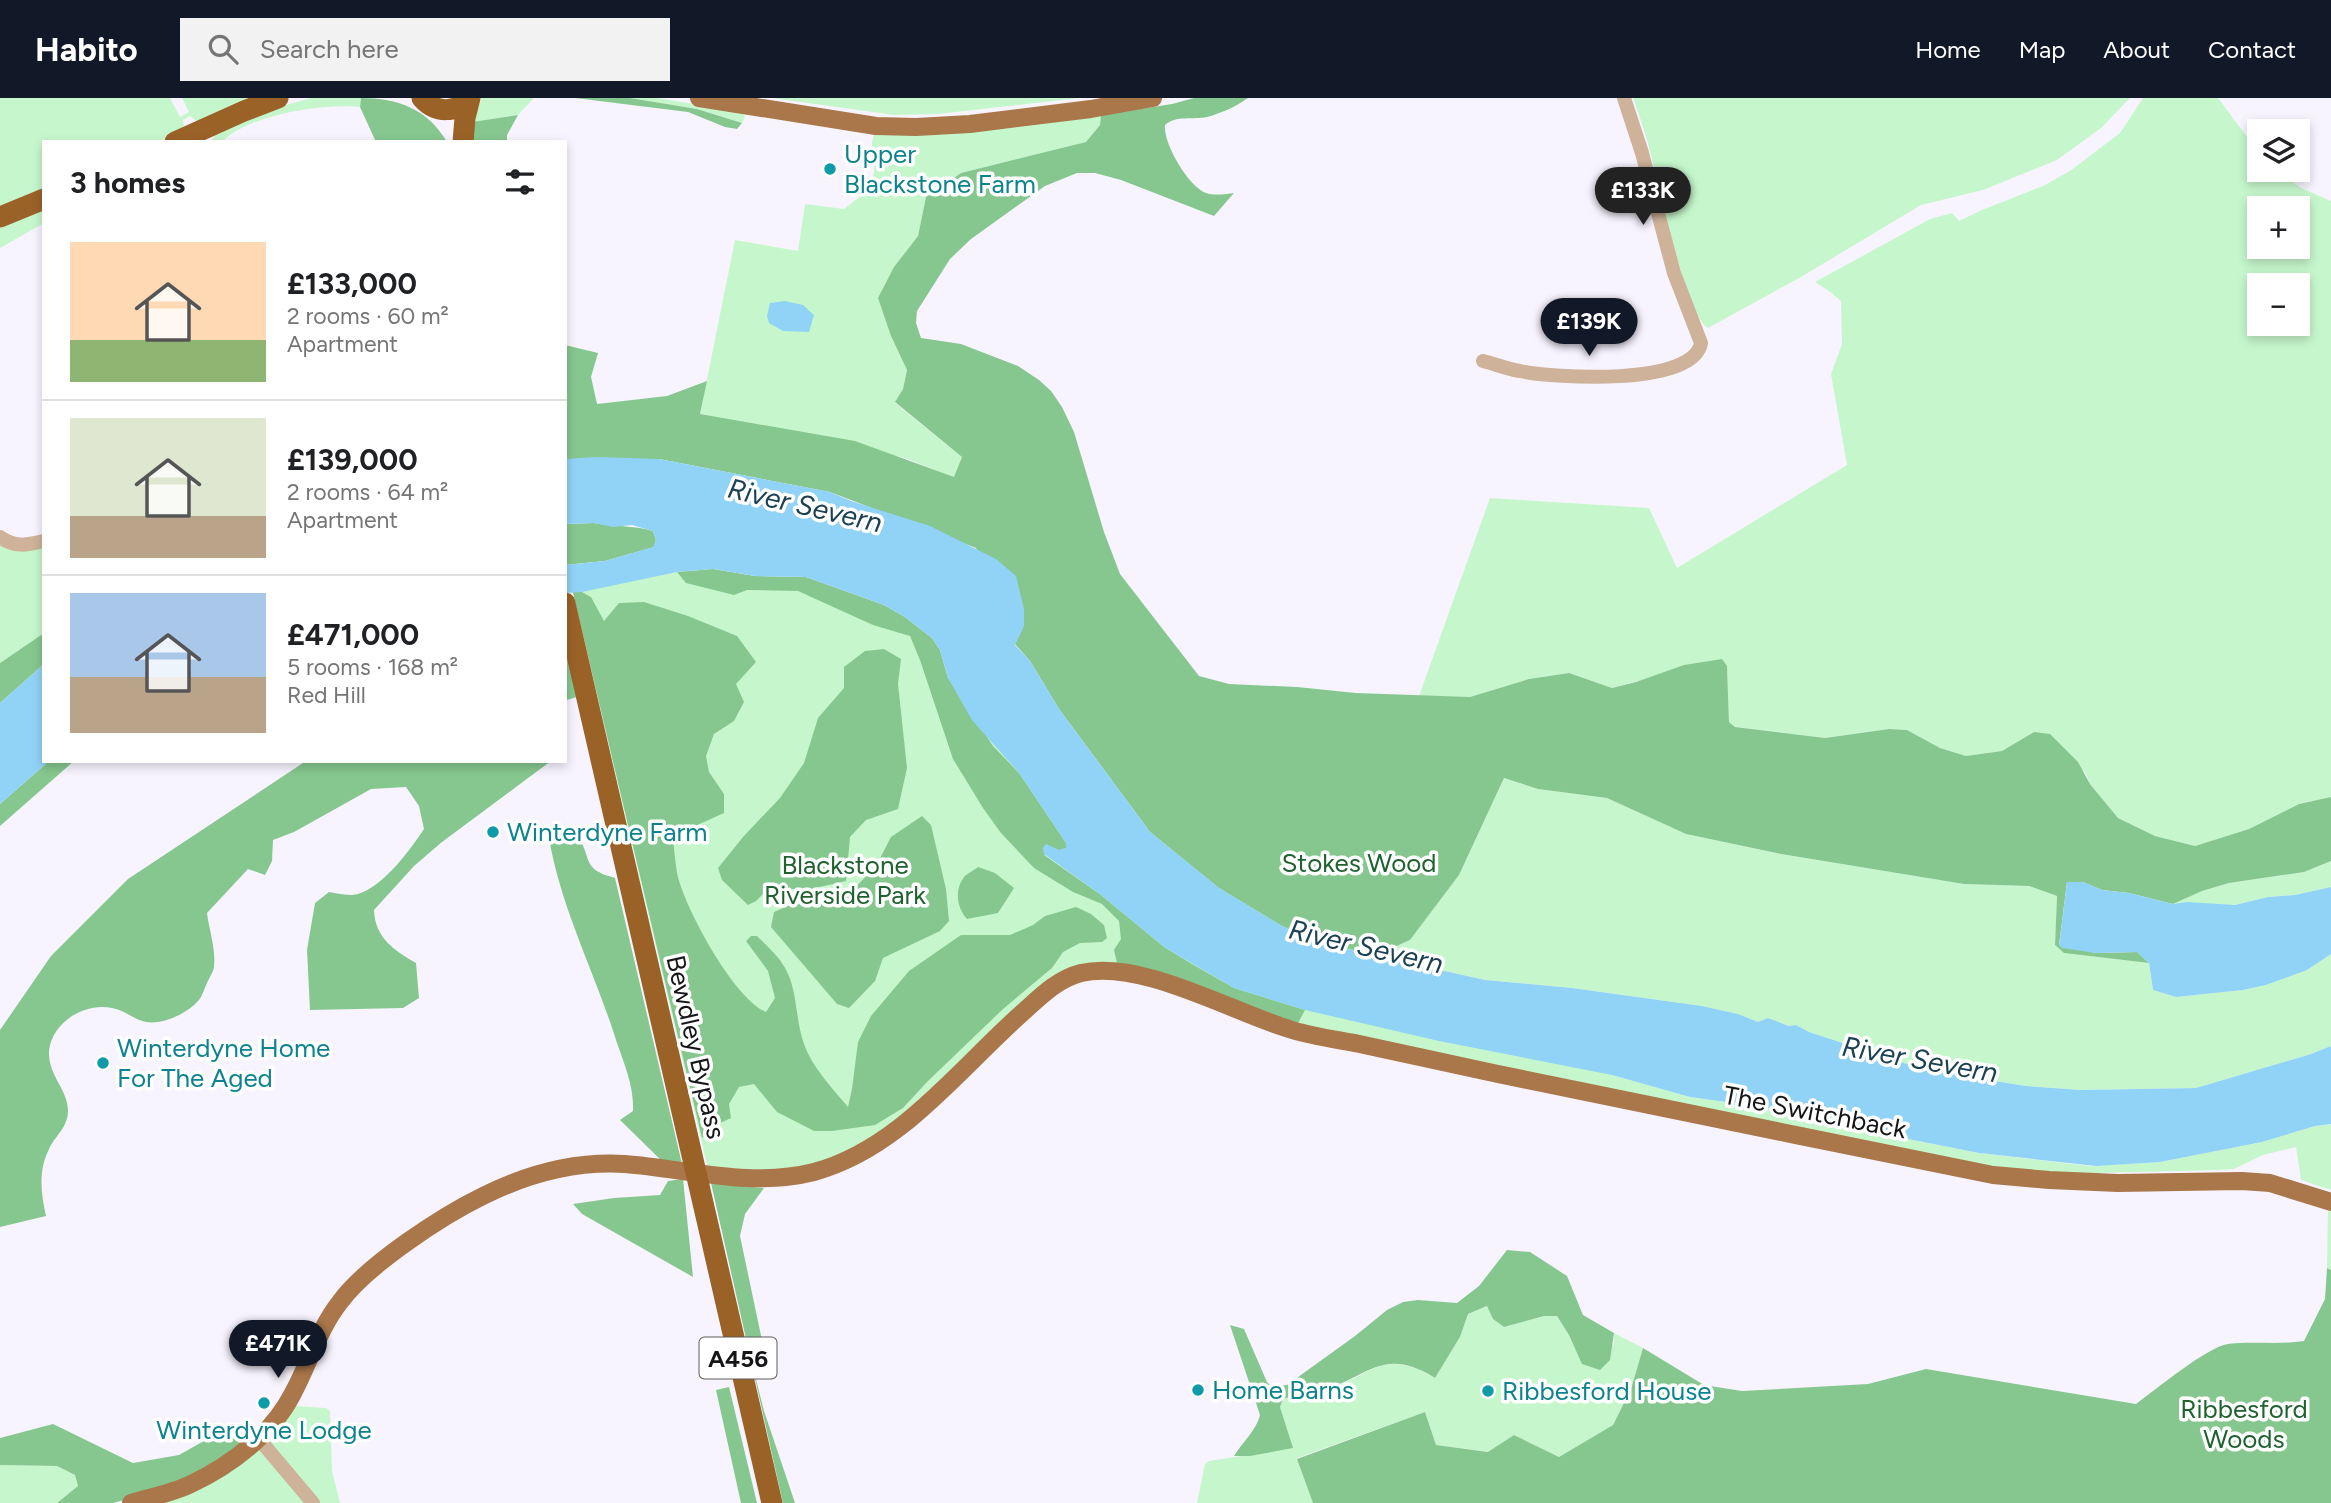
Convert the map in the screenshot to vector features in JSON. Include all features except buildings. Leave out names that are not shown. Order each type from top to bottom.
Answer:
[{"type":"highway","points":[[179,140],[235,114],[278,98]]},
{"type":"highway","points":[[423,102],[449,110],[458,108],[470,98]]},
{"type":"highway","points":[[463,140],[470,98]]},
{"type":"highway","points":[[423,102],[454,140]]},
{"type":"highway","points":[[0,217],[42,200]]},
{"type":"highway","name":"Bewdley Bypass","points":[[568,613],[772,1503]]},
{"type":"main road","points":[[699,98],[876,126],[916,127],[970,124],[1091,109],[1153,98]]},
{"type":"main road","name":"The Switchback","points":[[131,1503],[188,1486],[232,1460],[259,1438],[278,1418],[295,1391],[318,1337],[339,1302],[357,1282],[390,1255],[478,1198],[540,1174],[586,1165],[630,1165],[769,1179],[809,1173],[845,1162],[906,1122],[1051,988],[1071,976],[1096,970],[1132,972],[1293,1030],[1993,1175],[2118,1183],[2270,1183],[2331,1202]]},
{"type":"street","points":[[1483,361],[1520,371],[1553,375],[1625,375],[1665,370],[1690,360],[1700,350],[1701,342],[1674,273],[1642,153],[1624,98]]},
{"type":"street","points":[[0,537],[10,544],[24,546],[42,542]]},
{"type":"street","points":[[259,1438],[313,1503]]},
{"type":"green space","points":[[0,98],[170,98],[180,117],[189,112],[182,98],[258,98],[199,123],[190,116],[183,120],[181,131],[161,140],[42,140],[42,192],[0,208]]},
{"type":"green space","points":[[311,98],[361,98],[360,107],[327,107],[287,113],[249,125],[224,140],[212,140],[215,135],[264,111]]},
{"type":"green space","points":[[361,98],[399,103],[431,121],[446,140],[375,140],[360,107]]},
{"type":"green space","points":[[482,98],[534,98],[518,115],[472,122]]},
{"type":"green space","points":[[575,98],[630,98],[697,109],[742,123],[737,129],[688,112]]},
{"type":"green space","points":[[630,98],[656,98],[741,111],[745,117],[742,123],[697,109]]},
{"type":"green space","points":[[772,98],[1080,98],[938,114],[894,115]]},
{"type":"green space","name":"Stokes Wood","points":[[1194,98],[1248,98],[1213,115],[1179,119],[1165,125],[1172,153],[1199,189],[1217,195],[1234,193],[1214,216],[1121,180],[1095,173],[1077,173],[1045,186],[971,239],[950,259],[917,311],[916,323],[921,338],[961,344],[1018,366],[1051,391],[1074,432],[1104,532],[1120,574],[1199,676],[1229,684],[1356,693],[1470,697],[1529,679],[1569,673],[1612,688],[1684,665],[1722,659],[1727,666],[1729,722],[1735,727],[1825,738],[1889,729],[1907,730],[1940,748],[1966,756],[2002,751],[2034,732],[2050,734],[2078,762],[2090,784],[2118,818],[2155,836],[2195,846],[2249,829],[2299,804],[2331,797],[2331,861],[2304,872],[2229,883],[2173,904],[2129,893],[2102,890],[2083,882],[2067,882],[2059,945],[2096,953],[2137,952],[2149,963],[2064,953],[2055,945],[2057,896],[2029,886],[1964,884],[1781,854],[1686,834],[1607,798],[1538,789],[1504,778],[1459,875],[1410,940],[1377,955],[1325,944],[1282,926],[1219,888],[1150,832],[1059,709],[1030,661],[1015,644],[976,548],[830,492],[659,459],[567,459],[567,345],[598,353],[591,377],[597,404],[667,396],[707,381],[700,414],[855,441],[954,477],[962,457],[895,402],[903,389],[907,370],[891,336],[878,298],[894,267],[918,236],[926,197],[961,173],[1086,142],[1100,125],[1101,115]]},
{"type":"green space","points":[[1633,98],[2130,98],[2101,128],[2057,160],[1983,190],[1921,205],[1801,277],[1708,328],[1691,300],[1682,276],[1647,140]]},
{"type":"green space","points":[[2143,98],[2218,98],[2247,137],[2247,182],[2293,182],[2331,201],[2331,797],[2299,804],[2249,829],[2195,846],[2155,836],[2118,818],[2090,784],[2085,772],[2034,732],[2002,751],[1966,756],[1940,748],[1907,730],[1889,729],[1825,738],[1735,727],[1729,722],[1727,667],[1722,659],[1612,688],[1569,673],[1529,679],[1470,697],[1419,696],[1490,498],[1649,508],[1677,568],[1847,465],[1831,374],[1842,344],[1841,301],[1815,282],[1930,219],[1952,213],[1959,221],[2043,186],[2070,171],[2120,133]]},
{"type":"green space","points":[[518,115],[507,140],[470,140],[472,122]]},
{"type":"green space","points":[[1101,115],[1100,125],[1086,142],[961,173],[926,197],[918,236],[894,267],[891,336],[907,370],[903,389],[895,403],[962,457],[955,478],[905,458],[700,414],[735,240],[798,251],[805,204],[844,209],[870,184],[874,171],[874,134]]},
{"type":"green space","points":[[42,208],[42,224],[0,248],[0,225]]},
{"type":"green space","points":[[594,523],[638,528],[653,531],[656,540],[654,547],[605,561],[567,565],[567,524]]},
{"type":"green space","points":[[0,534],[4,538],[42,538],[42,634],[0,663]]},
{"type":"green space","name":"Blackstone Riverside Park","points":[[713,569],[905,617],[1019,773],[1612,1075],[1690,1097],[1834,1117],[1883,1134],[1979,1153],[2090,1166],[2160,1162],[2262,1142],[2315,1126],[2331,1124],[2331,1190],[2301,1180],[2296,1147],[2263,1155],[2234,1169],[2058,1174],[1995,1168],[1304,1029],[1117,963],[1040,990],[881,1133],[829,1161],[769,1172],[708,1169],[573,592],[677,572]]},
{"type":"green space","points":[[713,569],[755,576],[806,577],[884,605],[932,638],[940,650],[948,678],[993,746],[1019,773],[1066,843],[1066,848],[1044,855],[1101,895],[1164,947],[1192,964],[1234,988],[1305,1010],[1296,1027],[1160,975],[1117,963],[1114,950],[1121,939],[1119,921],[1102,904],[1073,892],[1034,868],[1001,833],[983,808],[953,759],[910,636],[873,625],[798,591],[747,590],[734,595],[686,583],[677,572]]},
{"type":"green space","points":[[580,591],[591,597],[604,621],[619,603],[644,602],[737,636],[756,662],[736,684],[744,702],[734,721],[714,734],[706,756],[709,772],[724,794],[724,813],[673,836],[677,873],[689,907],[712,950],[740,990],[753,1004],[766,1012],[775,998],[768,971],[746,941],[751,936],[757,936],[782,963],[791,982],[801,1035],[808,1053],[823,1077],[848,1107],[858,1042],[871,1016],[909,971],[961,935],[1010,935],[1033,925],[1045,916],[1076,907],[1091,914],[1104,925],[1107,938],[1102,942],[1080,943],[1063,952],[1052,968],[1003,1009],[903,1108],[875,1125],[814,1131],[777,1112],[754,1084],[739,1087],[729,1104],[731,1118],[714,1126],[702,1138],[573,592]]},
{"type":"green space","points":[[42,634],[42,666],[0,703],[0,663]]},
{"type":"green space","points":[[884,649],[901,659],[898,684],[907,768],[898,809],[866,820],[850,837],[846,881],[811,889],[768,889],[748,905],[722,880],[718,868],[780,798],[804,763],[818,718],[844,688],[844,667],[865,651]]},
{"type":"green space","points":[[567,655],[580,696],[567,700]]},
{"type":"green space","points":[[47,763],[72,763],[0,826],[0,804]]},
{"type":"green space","points":[[303,763],[548,763],[442,842],[414,866],[374,910],[382,936],[393,948],[416,963],[419,998],[403,1008],[310,1010],[307,950],[315,903],[329,892],[352,895],[373,887],[393,869],[424,829],[419,806],[406,787],[371,789],[294,832],[273,840],[272,861],[265,875],[248,869],[207,913],[214,968],[202,996],[194,1005],[175,1017],[160,1022],[142,1021],[112,1008],[91,1008],[72,1016],[56,1031],[51,1041],[50,1060],[65,1096],[68,1111],[64,1127],[49,1149],[43,1166],[42,1190],[46,1216],[0,1227],[0,1030],[51,956],[128,879]]},
{"type":"green space","points":[[1504,778],[1538,789],[1607,798],[1686,834],[1781,854],[1964,884],[2029,886],[2057,896],[2055,945],[2064,953],[2149,963],[2153,990],[2176,997],[2266,985],[2307,970],[2331,954],[2331,1046],[2196,1088],[2081,1090],[2026,1086],[1910,1065],[1809,1032],[1796,1025],[1789,1026],[1768,1018],[1758,1022],[1738,1014],[1702,1006],[1572,988],[1485,980],[1377,955],[1410,940],[1459,875]]},
{"type":"green space","points":[[922,816],[931,825],[946,889],[949,921],[940,931],[883,958],[875,981],[849,1008],[837,1004],[771,927],[774,912],[790,905],[846,897],[876,866],[891,837]]},
{"type":"green space","points":[[561,834],[578,839],[593,868],[615,878],[682,1164],[665,1164],[620,1120],[633,1111],[630,1085],[609,1018],[562,890],[549,838]]},
{"type":"green space","points":[[2331,861],[2331,887],[2235,905],[2173,904],[2229,883],[2304,872]]},
{"type":"green space","points":[[978,867],[995,873],[1014,888],[998,913],[967,919],[959,904],[959,888],[964,877]]},
{"type":"green space","points":[[683,1179],[693,1277],[582,1214],[573,1204],[660,1195],[668,1181]]},
{"type":"green space","points":[[711,1183],[764,1188],[745,1214],[740,1236],[763,1345],[750,1356],[764,1411],[795,1503],[783,1503]]},
{"type":"green space","points":[[2328,1210],[2331,1211],[2331,1270],[2327,1268]]},
{"type":"green space","points":[[1507,1250],[1530,1252],[1567,1276],[1583,1315],[1614,1333],[1610,1360],[1600,1370],[1582,1364],[1557,1316],[1544,1316],[1504,1327],[1493,1319],[1487,1306],[1468,1314],[1460,1337],[1435,1378],[1402,1364],[1389,1364],[1321,1391],[1283,1399],[1280,1407],[1293,1448],[1250,1456],[1234,1456],[1253,1431],[1260,1415],[1230,1325],[1244,1329],[1267,1382],[1272,1387],[1287,1385],[1387,1310],[1403,1302],[1418,1300],[1457,1303],[1479,1286]]},
{"type":"green space","name":"Ribbesford Woods","points":[[2327,1268],[2331,1270],[2331,1503],[1313,1503],[1297,1459],[1425,1412],[1436,1445],[1488,1452],[1514,1435],[1559,1457],[1613,1425],[1631,1389],[1643,1348],[1704,1385],[1742,1391],[1868,1384],[1926,1369],[2136,1404],[2219,1347],[2237,1343],[2304,1341],[2325,1299]]},
{"type":"green space","points":[[1488,1306],[1493,1319],[1504,1327],[1544,1316],[1557,1316],[1569,1335],[1614,1345],[1614,1333],[1643,1348],[1631,1389],[1613,1425],[1559,1457],[1514,1435],[1489,1452],[1436,1445],[1425,1412],[1297,1458],[1313,1503],[1197,1503],[1205,1464],[1209,1461],[1292,1448],[1280,1407],[1283,1399],[1304,1392],[1320,1392],[1387,1364],[1400,1364],[1435,1378],[1460,1337],[1468,1314]]},
{"type":"green space","points":[[729,1387],[757,1503],[741,1503],[716,1390]]},
{"type":"green space","points":[[295,1406],[326,1408],[330,1411],[332,1471],[340,1503],[316,1503],[269,1440]]},
{"type":"green space","points":[[53,1424],[133,1463],[179,1455],[225,1429],[250,1436],[248,1443],[166,1489],[113,1503],[57,1503],[78,1486],[75,1475],[57,1466],[0,1465],[0,1438]]},
{"type":"green space","points":[[257,1444],[307,1503],[144,1503]]},
{"type":"green space","points":[[0,1465],[57,1466],[75,1475],[78,1486],[57,1503],[0,1503]]},
{"type":"water","points":[[785,301],[803,305],[814,315],[809,332],[783,331],[769,323],[767,316],[770,303]]},
{"type":"water","name":"River Severn","points":[[567,459],[659,459],[830,492],[930,526],[996,559],[1016,576],[1024,609],[1024,626],[1015,645],[1030,661],[1059,709],[1150,832],[1219,888],[1282,926],[1325,944],[1485,980],[1572,988],[1702,1006],[1738,1014],[1758,1022],[1768,1018],[1789,1026],[1796,1025],[1809,1032],[1910,1065],[2026,1086],[2081,1090],[2196,1088],[2331,1046],[2331,1124],[2315,1126],[2262,1142],[2160,1162],[2096,1166],[1979,1153],[1883,1134],[1834,1117],[1690,1097],[1612,1075],[1439,1041],[1305,1010],[1234,988],[1164,947],[1101,895],[1044,854],[1043,848],[1046,844],[1059,850],[1066,848],[1066,843],[1019,773],[972,720],[948,678],[940,650],[932,638],[905,617],[884,605],[806,577],[755,576],[713,569],[677,572],[567,593],[567,565],[605,561],[653,547],[656,540],[653,531],[632,525],[613,527],[594,523],[567,524]]},
{"type":"water","points":[[42,666],[42,763],[47,763],[0,804],[0,703]]},
{"type":"water","points":[[2067,882],[2083,882],[2102,890],[2129,893],[2173,904],[2187,902],[2235,905],[2331,887],[2331,954],[2307,970],[2266,985],[2176,997],[2153,990],[2149,963],[2137,952],[2096,953],[2062,948],[2059,945]]},
{"type":"place","name":"Upper Blackstone Farm","points":[[830,169]]},
{"type":"place","name":"Winterdyne Farm","points":[[493,832]]},
{"type":"place","name":"Winterdyne Home For The Aged","points":[[103,1063]]},
{"type":"place","name":"Home Barns","points":[[1198,1390]]},
{"type":"place","name":"Ribbesford House","points":[[1488,1391]]},
{"type":"place","name":"Winterdyne Lodge","points":[[264,1403]]}]
